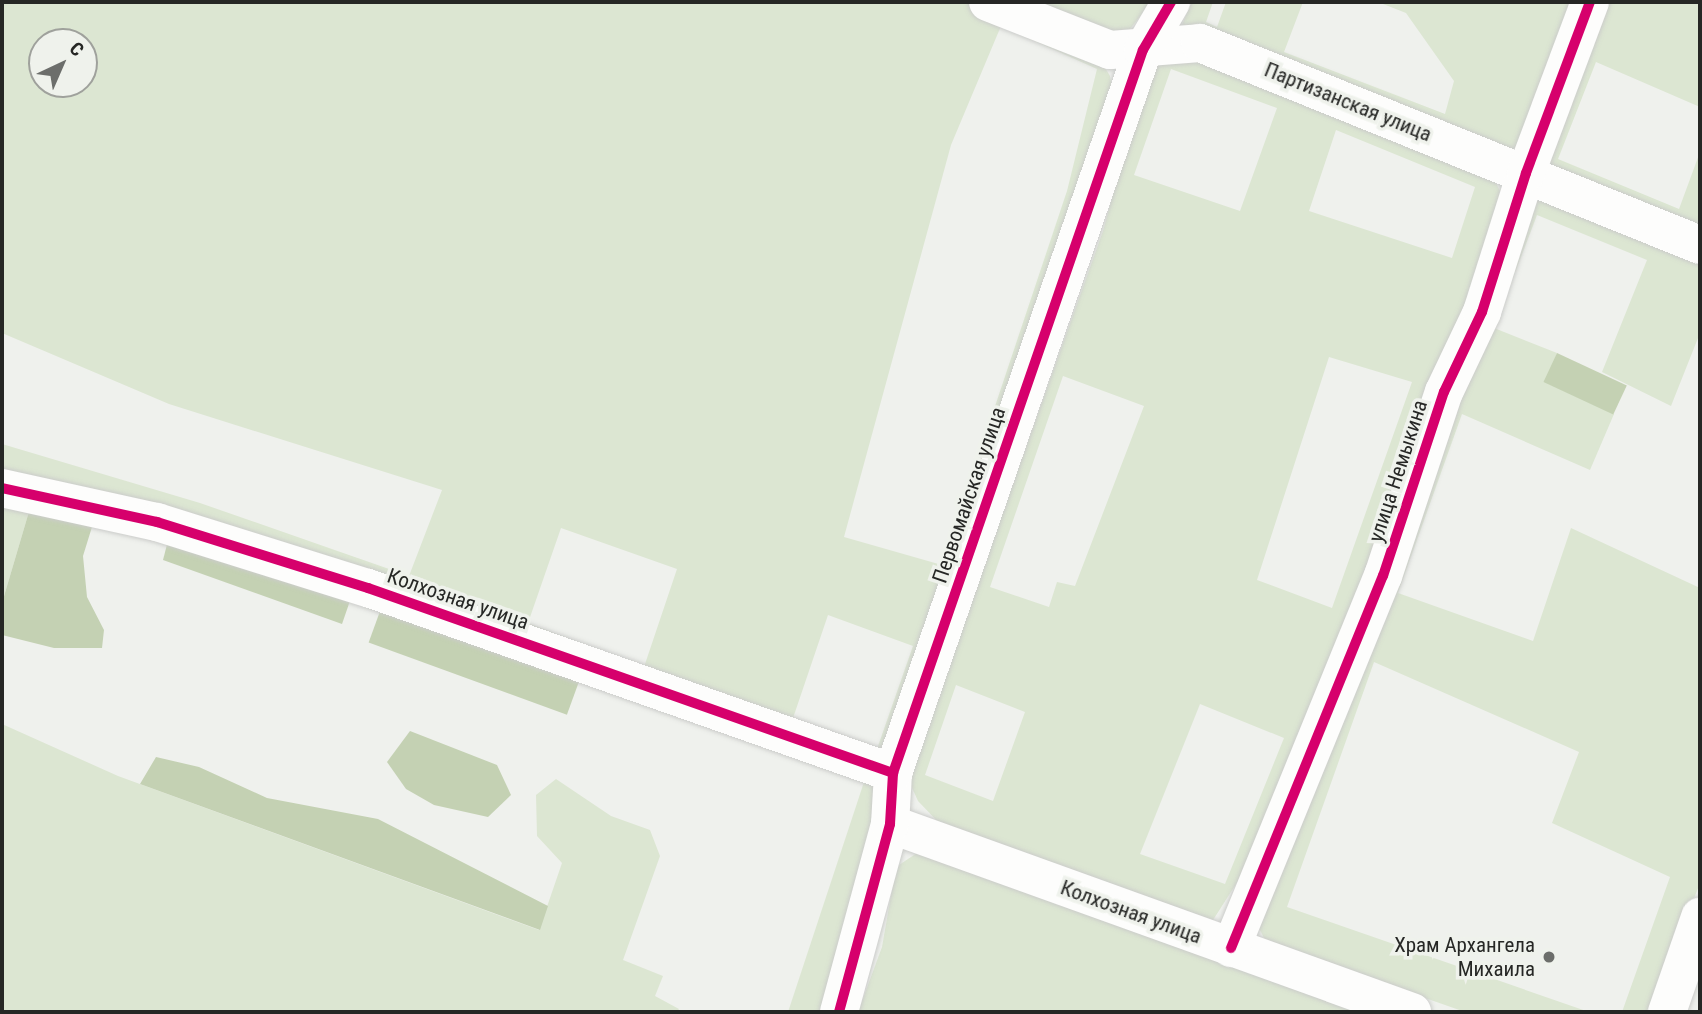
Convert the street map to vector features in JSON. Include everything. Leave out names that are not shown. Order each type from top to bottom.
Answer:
[{"type":"street","name":"Партизанская улица","points":[[988,2],[1110,50],[1143,50],[1200,43],[1700,245]]},
{"type":"street","name":"Первомайская улица","points":[[839,1012],[890,824],[893,773],[1143,50],[1171,2]]},
{"type":"street","name":"улица Немыкина","points":[[1231,948],[1383,576],[1444,393],[1482,312],[1526,173],[1590,2]]},
{"type":"street","name":"Колхозная улица","points":[[2,488],[156,522],[368,588],[893,773]]},
{"type":"street","name":"Колхозная улица","points":[[890,824],[1412,1012]]},
{"type":"street","points":[[1667,1012],[1700,916]]},
{"type":"green space","points":[[2,2],[976,2],[1098,56],[1110,76],[1113,96],[885,765],[2,478],[2,444],[200,503],[409,576],[442,490],[169,404],[2,333]],"holes":[[[1001,26],[1097,69],[1067,191],[942,565],[844,537],[951,145]],[[561,528],[677,569],[644,667],[528,623]],[[828,615],[913,646],[876,752],[792,721]]]},
{"type":"green space","points":[[1019,2],[1151,2],[1127,33],[1102,33]]},
{"type":"green space","points":[[1191,2],[1213,2],[1206,22],[1217,27],[1226,2],[1303,2],[1284,52],[1445,114],[1454,81],[1406,13],[1378,2],[1578,2],[1521,158],[1181,28]]},
{"type":"green space","points":[[1608,2],[1700,2],[1700,107],[1596,62],[1558,159],[1679,209],[1700,152],[1700,233],[1544,168]]},
{"type":"green space","points":[[1180,51],[1492,175],[1500,191],[1475,290],[1343,648],[1238,881],[1213,920],[940,824],[918,801],[908,779],[1103,231],[1147,70]],"holes":[[[1171,69],[1277,108],[1240,211],[1134,175]],[[1336,130],[1475,187],[1452,258],[1309,211]],[[1329,357],[1412,382],[1332,608],[1257,580]],[[1063,376],[1144,406],[1075,586],[1057,582],[1049,607],[990,587]],[[956,685],[1025,712],[993,801],[925,775]],[[1200,704],[1284,738],[1225,884],[1140,854]]]},
{"type":"green space","points":[[1535,184],[1700,254],[1700,333],[1671,406],[1602,372],[1647,260],[1537,215],[1494,328],[1557,353],[1547,383],[1614,414],[1590,470],[1462,414],[1398,593],[1533,641],[1571,528],[1700,588],[1700,883],[1650,1012],[1622,1012],[1670,877],[1552,823],[1579,752],[1374,662],[1287,907],[1589,1012],[1465,1012],[1266,942],[1255,920]]},
{"type":"green space","points":[[1557,353],[1627,386],[1613,415],[1543,382]]},
{"type":"green space","points":[[2,497],[33,498],[2,603]]},
{"type":"green space","points":[[33,498],[96,514],[83,556],[87,597],[104,630],[102,648],[54,648],[2,635],[2,603]]},
{"type":"green space","points":[[170,533],[353,592],[342,624],[163,560]]},
{"type":"green space","points":[[383,603],[581,675],[567,715],[369,642]]},
{"type":"green space","points":[[2,724],[118,776],[539,930],[562,863],[537,836],[536,795],[556,779],[611,816],[650,830],[660,856],[623,960],[663,976],[655,996],[679,1009],[677,1012],[2,1012]]},
{"type":"green space","points":[[410,731],[497,765],[511,795],[488,817],[434,805],[406,789],[387,762]]},
{"type":"green space","points":[[156,757],[199,767],[267,798],[378,819],[548,906],[540,930],[140,784]]},
{"type":"green space","points":[[865,779],[884,785],[829,1012],[788,1012]]},
{"type":"green space","points":[[917,853],[1357,1012],[858,1012],[882,947],[896,867]]},
{"type":"cycle path","points":[[839,1012],[890,824],[893,773],[1143,50],[1171,2]]},
{"type":"cycle path","points":[[1231,948],[1383,576],[1444,392],[1482,312],[1526,173],[1590,2]]},
{"type":"cycle path","points":[[2,488],[157,522],[368,588],[893,773]]},
{"type":"place","name":"Храм Архангела Михаила","points":[[1549,957]]}]
